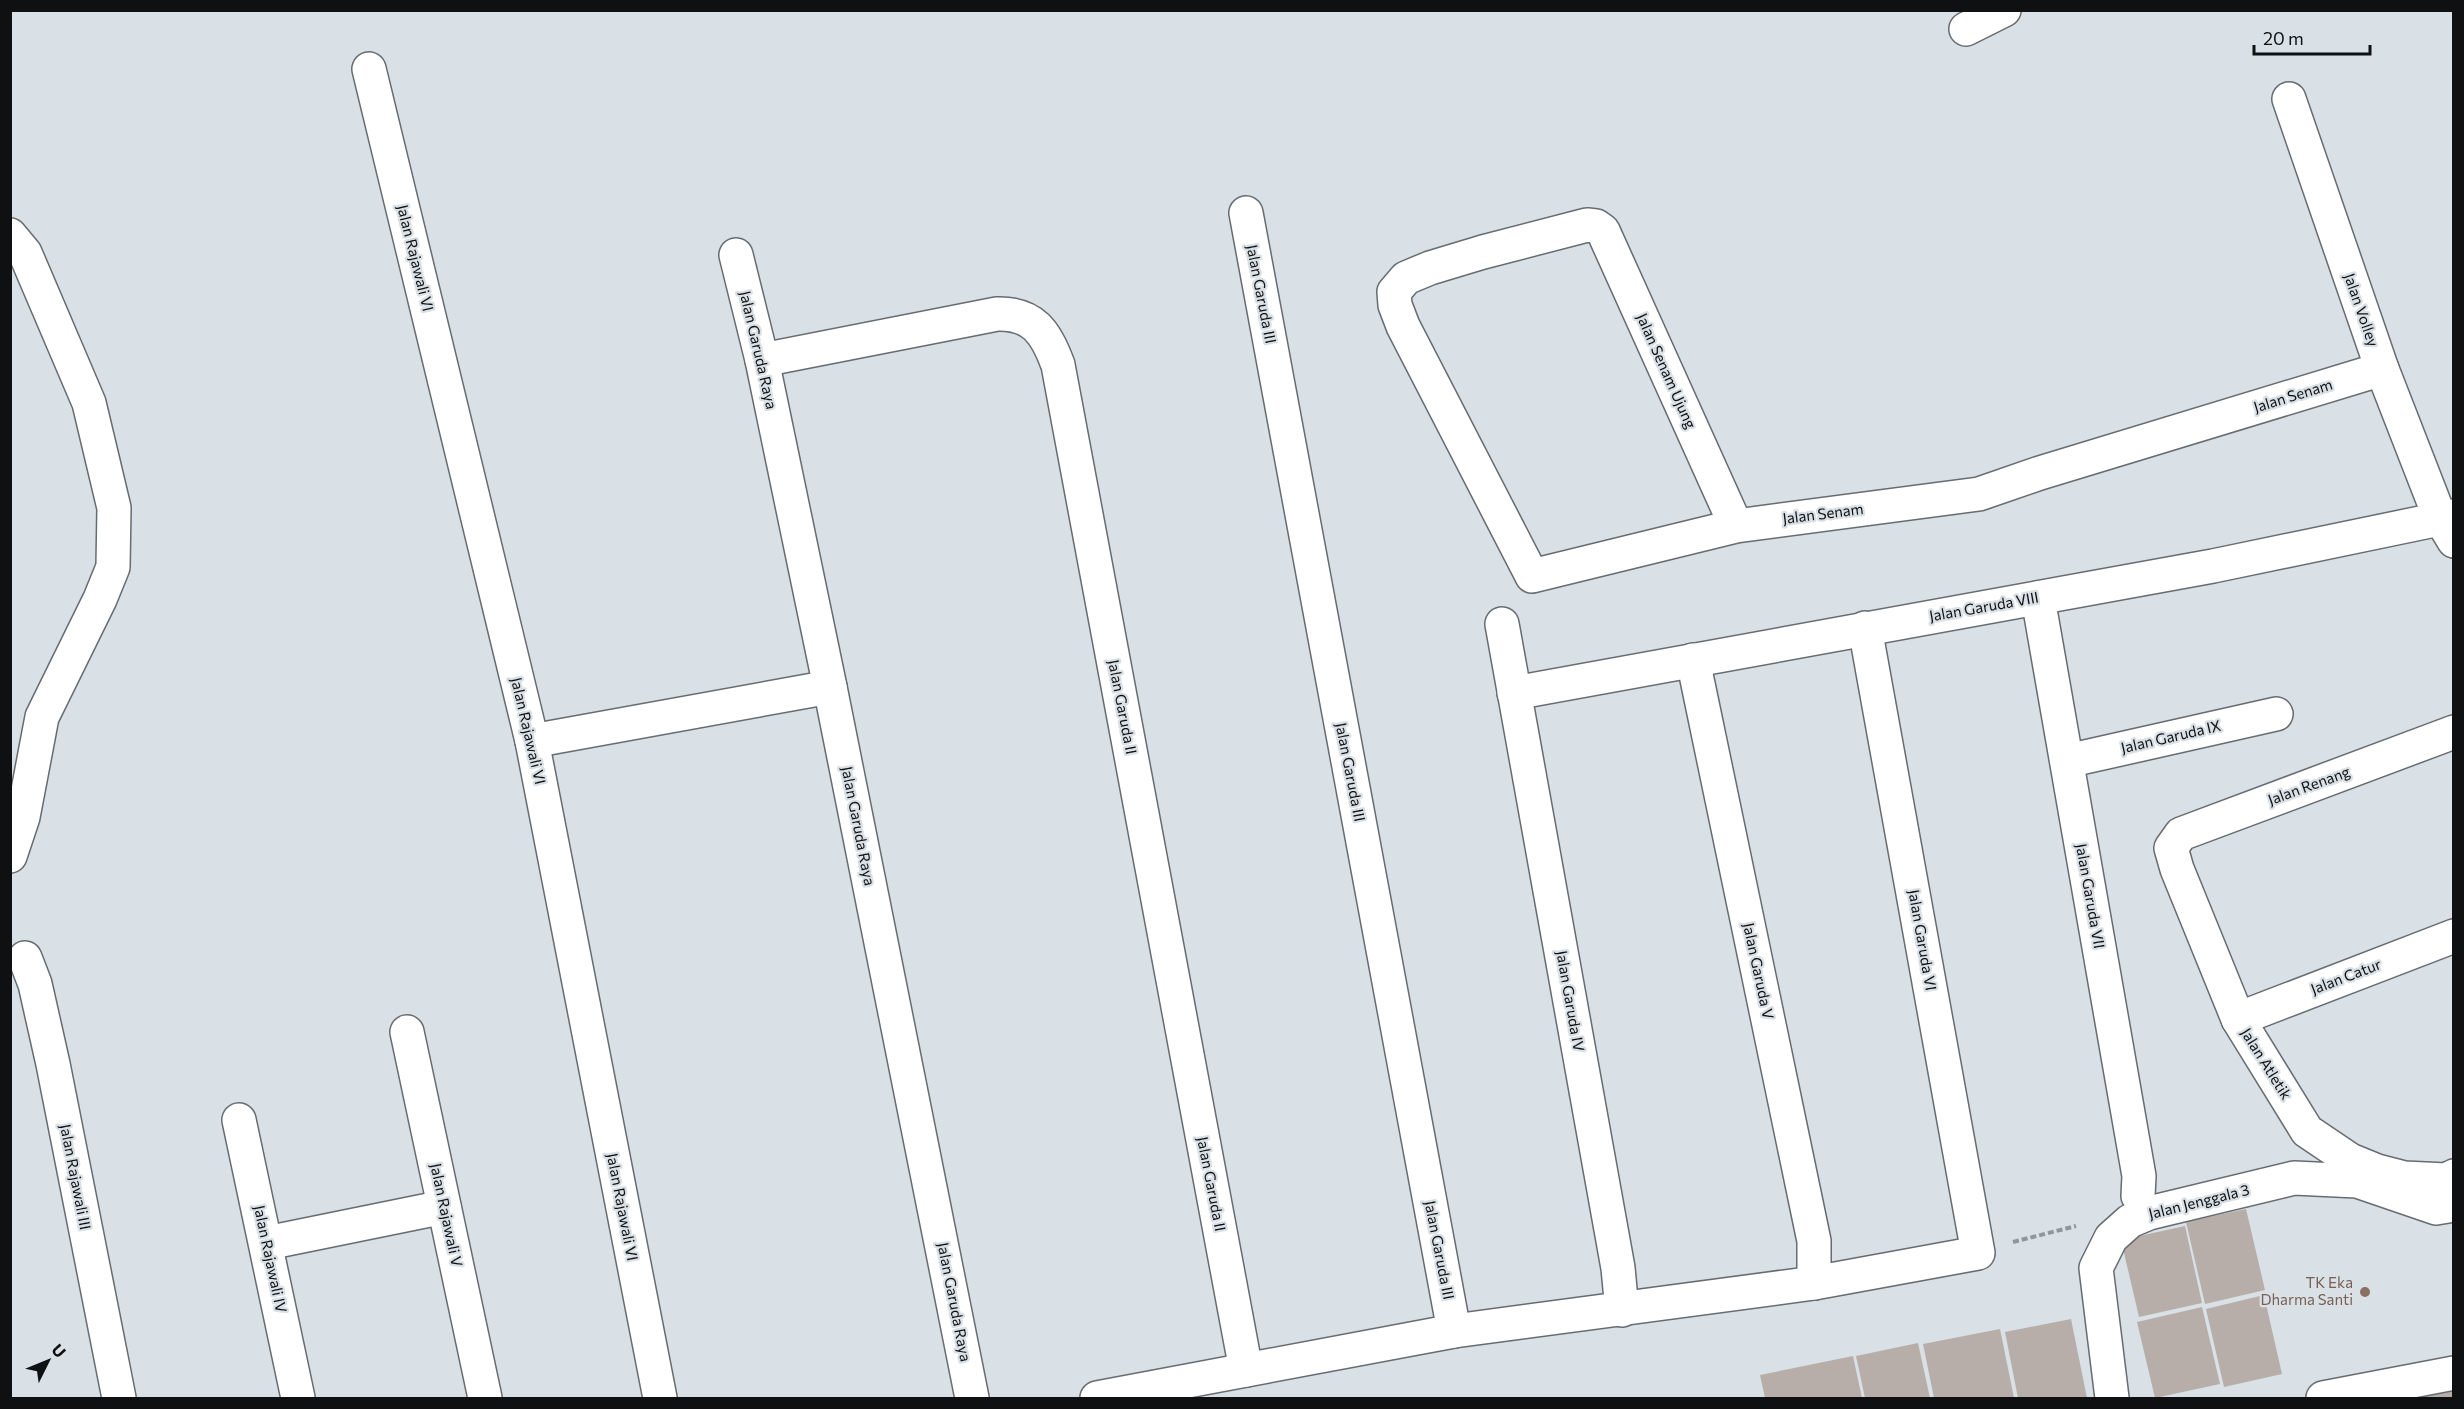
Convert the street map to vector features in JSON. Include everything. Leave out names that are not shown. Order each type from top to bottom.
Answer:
[{"type":"street","points":[[1965,29],[2004,10]]},
{"type":"street","name":"Jalan Rajawali VI","points":[[369,69],[532,741],[660,1398]]},
{"type":"street","name":"Jalan Volley","points":[[2289,99],[2382,369],[2449,525]]},
{"type":"street","name":"Jalan Garuda III","points":[[1246,213],[1454,1331]]},
{"type":"street","name":"Jalan Senam Ujung","points":[[1402,326],[1395,305],[1394,292],[1407,278],[1483,252],[1587,225],[1596,226],[1603,231],[1736,526]]},
{"type":"street","points":[[10,236],[25,253],[89,403],[114,508],[113,567],[100,599],[42,717],[23,817],[10,856]]},
{"type":"street","name":"Jalan Garuda Raya","points":[[736,255],[762,360],[830,687],[972,1398]]},
{"type":"street","name":"Jalan Garuda II","points":[[762,360],[997,314],[1015,314],[1032,322],[1043,334],[1053,351],[1062,388],[1246,1370]]},
{"type":"street","name":"Jalan Senam","points":[[1402,326],[1532,576],[1736,526],[1979,494],[2040,473],[2382,369]]},
{"type":"street","name":"Jalan Garuda VIII","points":[[1514,693],[1865,628],[2449,525]]},
{"type":"street","name":"Jalan Garuda VII","points":[[2038,598],[2139,1176],[2138,1196]]},
{"type":"street","name":"Jalan Garuda IV","points":[[1502,624],[1618,1268],[1622,1310]]},
{"type":"street","name":"Jalan Garuda VI","points":[[1865,628],[1978,1252]]},
{"type":"street","name":"Jalan Garuda V","points":[[1694,660],[1814,1241],[1814,1283]]},
{"type":"street","points":[[532,741],[830,687]]},
{"type":"street","name":"Jalan Garuda IX","points":[[2067,761],[2276,714]]},
{"type":"street","name":"Jalan Renang","points":[[2171,848],[2181,834],[2454,732]]},
{"type":"street","name":"Jalan Atletik","points":[[2171,848],[2177,869],[2238,1019],[2307,1131],[2350,1160],[2377,1171],[2404,1178],[2446,1180],[2454,1176]]},
{"type":"street","name":"Jalan Catur","points":[[2238,1019],[2454,936]]},
{"type":"street","name":"Jalan Rajawali III","points":[[25,958],[35,984],[53,1064],[119,1398]]},
{"type":"street","name":"Jalan Rajawali V","points":[[407,1032],[485,1398]]},
{"type":"street","name":"Jalan Rajawali IV","points":[[239,1120],[267,1242],[298,1398]]},
{"type":"street","name":"Jalan Jenggala 3","points":[[2112,1398],[2096,1268],[2111,1238],[2130,1221],[2150,1213],[2294,1178],[2357,1181],[2436,1208],[2454,1205]]},
{"type":"street","points":[[267,1242],[444,1207]]},
{"type":"street","points":[[1097,1398],[1454,1331],[1814,1283],[1978,1252]]},
{"type":"street","points":[[2323,1398],[2454,1373]]},
{"type":"path","points":[[1978,1252],[2080,1225]]},
{"type":"building","points":[[2246,1209],[2265,1290],[2205,1304],[2186,1222]]},
{"type":"building","points":[[2185,1226],[2202,1303],[2139,1317],[2121,1240]]},
{"type":"building","points":[[2264,1295],[2282,1374],[2224,1387],[2206,1309]]},
{"type":"building","points":[[2202,1307],[2220,1384],[2155,1398],[2137,1322]]},
{"type":"building","points":[[2071,1319],[2087,1398],[2018,1398],[2005,1332]]},
{"type":"building","points":[[2000,1329],[2014,1398],[1934,1398],[1923,1344]]},
{"type":"building","points":[[1918,1343],[1930,1398],[1865,1398],[1856,1356]]},
{"type":"building","points":[[1853,1356],[1862,1398],[1765,1398],[1760,1375]]},
{"type":"building","points":[[2454,1390],[2454,1398],[2414,1397]]},
{"type":"place","name":"TK Eka Dharma Santi","points":[[2365,1292]]}]
